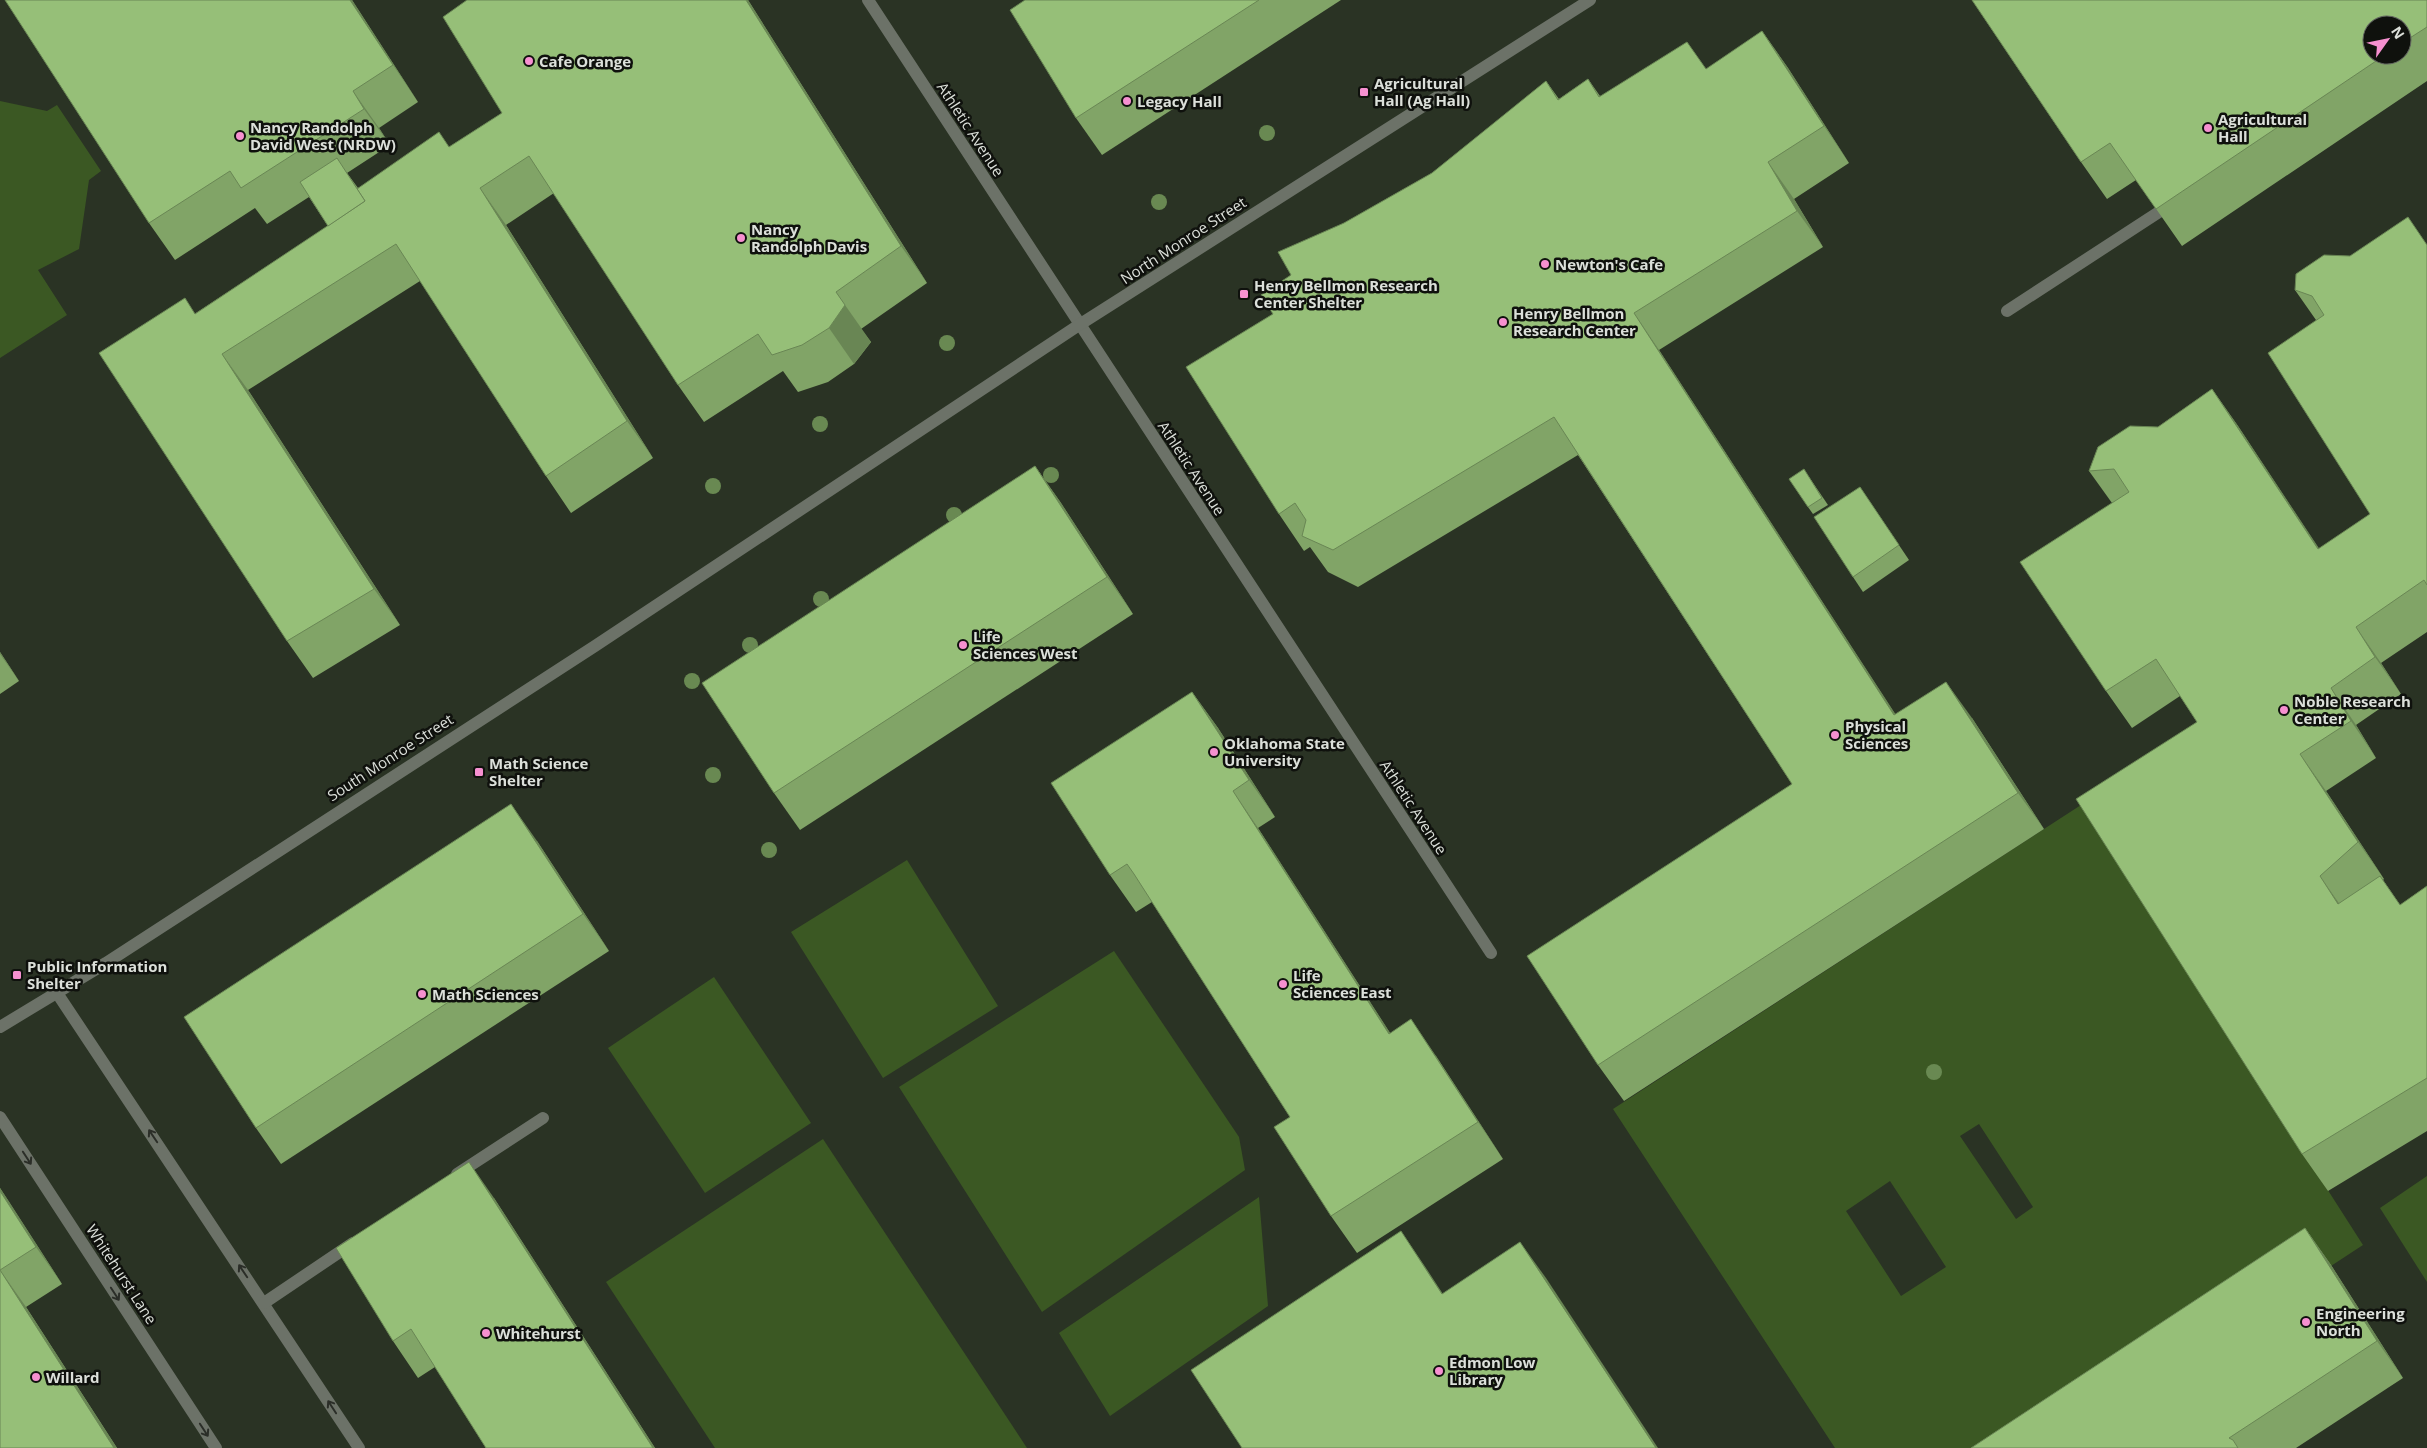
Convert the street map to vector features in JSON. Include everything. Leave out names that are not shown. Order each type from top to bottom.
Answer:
[{"type":"street","name":"Athletic Avenue","points":[[868,0],[1491,953]]},
{"type":"street","name":"North Monroe Street","points":[[797,513],[1080,325],[1590,0]]},
{"type":"street","points":[[2007,311],[2159,212]]},
{"type":"street","name":"South Monroe Street","points":[[0,1027],[136,943],[797,513]]},
{"type":"street","points":[[57,993],[264,1303],[358,1448]]},
{"type":"street","name":"Whitehurst Lane","points":[[0,1117],[216,1448]]},
{"type":"street","points":[[446,1182],[543,1118]]},
{"type":"street","points":[[264,1303],[366,1235]]},
{"type":"shaded area","name":"Oklahoma State University","points":[[0,0],[2427,0],[2427,1448],[0,1448]]},
{"type":"green space","points":[[0,101],[47,111],[57,105],[101,171],[89,180],[79,249],[38,270],[67,315],[0,358]]},
{"type":"green space","points":[[2081,805],[2363,1245],[2053,1448],[1835,1448],[1613,1109]],"holes":[[[1979,1124],[2033,1207],[2016,1219],[1960,1136]],[[1890,1181],[1946,1267],[1901,1296],[1846,1211]]]},
{"type":"green space","points":[[907,860],[998,1006],[883,1078],[791,932]]},
{"type":"green space","points":[[1114,951],[1239,1137],[1245,1170],[1042,1312],[899,1087]]},
{"type":"green space","points":[[714,977],[811,1123],[705,1193],[608,1048]]},
{"type":"green space","points":[[823,1139],[1027,1448],[715,1448],[606,1282]]},
{"type":"green space","points":[[2427,1176],[2427,1282],[2380,1208]]},
{"type":"green space","points":[[1259,1197],[1268,1306],[1110,1416],[1059,1333]]},
{"type":"building","name":"Nancy Randolph David West (NRDW)","points":[[5,0],[350,0],[393,65],[353,91],[364,109],[241,188],[230,171],[149,223]]},
{"type":"building","points":[[467,0],[746,0],[901,246],[836,292],[845,305],[829,328],[802,345],[772,355],[758,334],[678,385],[529,156],[480,188],[627,421],[546,476],[396,244],[222,354],[374,589],[287,641],[99,353],[185,298],[195,314],[365,201],[357,189],[439,132],[449,147],[502,113],[443,17]]},
{"type":"building","points":[[1025,0],[1259,0],[1076,118],[1010,10]]},
{"type":"building","name":"Agricultural Hall","points":[[1972,0],[2427,0],[2427,27],[2412,37],[2412,15],[2362,15],[2362,65],[2370,65],[2156,209],[2110,143],[2081,162]]},
{"type":"building","points":[[1762,31],[1824,126],[1768,162],[1797,211],[1634,313],[1894,715],[1946,682],[2018,793],[1598,1065],[1527,956],[1792,784],[1554,417],[1333,550],[1302,536],[1306,520],[1295,503],[1279,514],[1186,367],[1273,314],[1261,295],[1291,275],[1278,252],[1344,223],[1432,173],[1546,81],[1558,100],[1588,79],[1599,97],[1687,42],[1706,69]]},
{"type":"building","points":[[337,158],[365,201],[328,226],[300,182]]},
{"type":"building","name":"Noble Research Center","points":[[2408,217],[2427,245],[2427,585],[2424,580],[2356,627],[2375,657],[2331,688],[2351,721],[2300,754],[2358,842],[2320,876],[2338,904],[2380,876],[2400,905],[2427,886],[2427,1078],[2302,1154],[2076,799],[2197,722],[2156,659],[2106,691],[2020,562],[2129,492],[2114,469],[2089,471],[2098,447],[2130,426],[2158,427],[2212,389],[2318,549],[2370,514],[2268,353],[2324,315],[2312,296],[2295,290],[2296,274],[2324,255],[2350,256]]},
{"type":"building","name":"Life Sciences West","points":[[1035,466],[1107,577],[774,793],[702,683]]},
{"type":"building","points":[[1804,469],[1822,498],[1808,507],[1789,479]]},
{"type":"building","points":[[1860,487],[1899,545],[1853,577],[1814,517]]},
{"type":"building","name":"Life Sciences East","points":[[1192,692],[1249,780],[1233,791],[1389,1034],[1411,1019],[1478,1122],[1331,1216],[1274,1127],[1290,1117],[1134,874],[1127,864],[1110,875],[1051,783]]},
{"type":"building","name":"Math Sciences","points":[[511,804],[583,914],[256,1128],[184,1017]]},
{"type":"building","name":"Whitehurst","points":[[469,1162],[653,1448],[486,1448],[411,1329],[393,1341],[336,1248]]},
{"type":"building","points":[[0,1191],[36,1247],[0,1270]]},
{"type":"building","points":[[2305,1228],[2377,1341],[2229,1438],[2233,1440],[2238,1448],[1971,1448]]},
{"type":"building","name":"Edmon Low Library","points":[[1401,1231],[1442,1294],[1520,1242],[1656,1448],[1242,1448],[1191,1370]]},
{"type":"building","name":"Willard","points":[[0,1270],[114,1448],[0,1448]]},
{"type":"place","name":"Cafe Orange","points":[[529,61]]},
{"type":"place","name":"Agricultural Hall (Ag Hall)","points":[[1364,92]]},
{"type":"place","name":"Legacy Hall","points":[[1127,101]]},
{"type":"place","name":"Agricultural Hall","points":[[2208,128]]},
{"type":"place","name":"Nancy Randolph David West (NRDW)","points":[[240,136]]},
{"type":"place","name":"Nancy Randolph Davis","points":[[741,238]]},
{"type":"place","name":"Newton's Cafe","points":[[1545,264]]},
{"type":"place","name":"Henry Bellmon Research Center Shelter","points":[[1244,294]]},
{"type":"place","name":"Henry Bellmon Research Center","points":[[1503,322]]},
{"type":"place","name":"Life Sciences West","points":[[963,645]]},
{"type":"place","name":"Noble Research Center","points":[[2284,710]]},
{"type":"place","name":"Physical Sciences","points":[[1835,735]]},
{"type":"place","name":"Oklahoma State University","points":[[1214,752]]},
{"type":"place","name":"Math Science Shelter","points":[[479,772]]},
{"type":"place","name":"Public Information Shelter","points":[[17,975]]},
{"type":"place","name":"Life Sciences East","points":[[1283,984]]},
{"type":"place","name":"Math Sciences","points":[[422,994]]},
{"type":"place","name":"Engineering North","points":[[2306,1322]]},
{"type":"place","name":"Whitehurst","points":[[486,1333]]},
{"type":"place","name":"Edmon Low Library","points":[[1439,1371]]},
{"type":"place","name":"Willard","points":[[36,1377]]}]
